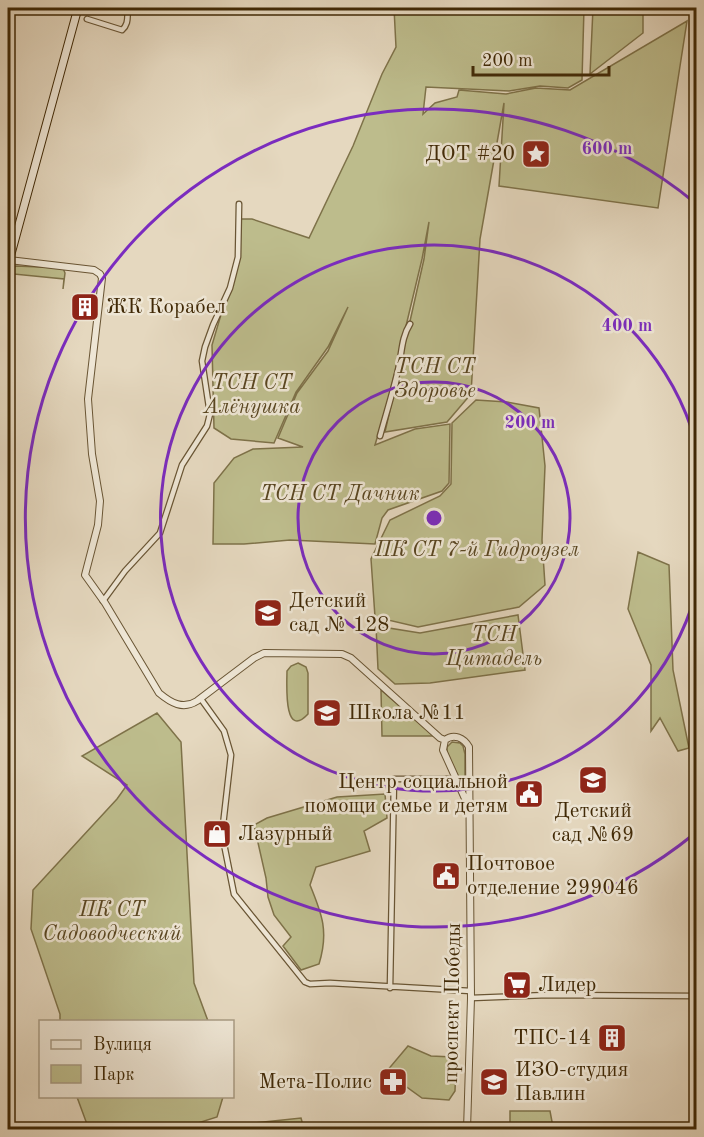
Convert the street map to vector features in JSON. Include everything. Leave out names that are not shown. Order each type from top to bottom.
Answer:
[{"type":"main road","points":[[8,263],[78,8]]},
{"type":"street","points":[[87,19],[122,30],[128,21],[128,8]]},
{"type":"street","points":[[103,601],[125,571],[160,533],[182,465],[207,426],[210,414],[202,361],[205,347],[230,288],[238,257],[239,204]]},
{"type":"street","points":[[8,263],[94,270],[102,278],[88,399],[88,419],[100,513],[91,554],[84,572],[159,693],[184,706],[191,705],[264,653],[342,654],[351,658],[445,740]]},
{"type":"street","points":[[380,436],[397,373],[400,352],[410,324]]},
{"type":"street","points":[[201,699],[224,731],[231,755],[222,834],[234,894],[308,984],[471,994],[696,996]]},
{"type":"street","name":"проспект Победы","points":[[468,805],[443,750],[445,740],[450,737],[460,738],[469,747],[471,994],[468,1130]]},
{"type":"street","points":[[390,988],[394,779],[455,779]]},
{"type":"green space","points":[[394,8],[584,8],[582,80],[568,88],[540,86],[509,91],[426,87],[423,114],[435,103],[457,97],[459,90],[506,94],[536,88],[570,90],[687,21],[658,208],[499,186],[504,103],[480,239],[471,394],[447,422],[385,432],[424,259],[429,222],[389,397],[375,445],[415,429],[450,424],[449,483],[442,491],[388,510],[382,518],[375,544],[290,540],[213,544],[214,483],[234,458],[253,449],[303,447],[278,438],[297,393],[328,351],[348,307],[328,347],[296,392],[274,443],[231,439],[214,428],[212,345],[238,257],[241,219],[252,219],[309,238],[353,146],[382,74],[396,47]]},
{"type":"green space","points":[[593,8],[643,8],[643,33],[590,74]]},
{"type":"green space","points":[[16,266],[63,268],[65,273],[63,289],[64,279],[14,274],[8,295],[8,270]]},
{"type":"green space","name":"ПК СТ 7-й Гидроузел","points":[[476,400],[507,402],[539,408],[545,466],[542,540],[545,585],[519,607],[418,627],[375,617],[371,559],[390,520],[440,496],[451,484],[452,423]]},
{"type":"green space","points":[[638,552],[669,565],[673,670],[689,748],[678,751],[660,718],[651,731],[651,665],[628,609]]},
{"type":"green space","name":"ТСН Цитадель","points":[[518,615],[525,670],[430,683],[395,684],[378,669],[376,626],[420,633]]},
{"type":"green space","points":[[298,663],[306,667],[308,673],[308,714],[300,720],[294,720],[288,707],[287,671]]},
{"type":"green space","points":[[381,690],[434,736],[382,736]]},
{"type":"green space","name":"ПК СТ Садоводческий","points":[[157,713],[181,742],[194,983],[208,1020],[60,1020],[60,1014],[31,929],[33,890],[117,799],[127,785],[82,756]]},
{"type":"green space","points":[[452,742],[463,746],[465,790],[447,754],[447,747]]},
{"type":"green space","points":[[385,794],[387,818],[364,831],[370,851],[316,867],[310,885],[321,914],[324,942],[319,964],[301,970],[283,946],[291,937],[274,915],[268,897],[254,825],[267,818],[337,797]]},
{"type":"green space","points":[[408,1046],[431,1056],[453,1057],[456,1063],[455,1091],[449,1100],[422,1098],[386,1072]]},
{"type":"green space","points":[[78,1098],[223,1098],[217,1117],[179,1129],[98,1130],[88,1127]]},
{"type":"green space","points":[[510,1111],[550,1111],[553,1127],[545,1129],[544,1123],[510,1123]]},
{"type":"green space","points":[[301,1118],[304,1129],[198,1129]]},
{"type":"place","name":"ДОТ #20","points":[[536,154]]},
{"type":"place","name":"ЖК Корабел","points":[[85,307]]},
{"type":"place","name":"Детский сад № 128","points":[[268,613]]},
{"type":"place","name":"Школа №11","points":[[327,713]]},
{"type":"place","name":"Детский сад №69","points":[[593,780]]},
{"type":"place","name":"Центр социальной помощи семье и детям","points":[[529,794]]},
{"type":"place","name":"Лазурный","points":[[217,834]]},
{"type":"place","name":"Почтовое отделение 299046","points":[[446,876]]},
{"type":"place","name":"Лидер","points":[[517,985]]},
{"type":"place","name":"ТПС-14","points":[[612,1038]]},
{"type":"place","name":"Мета-Полис","points":[[393,1082]]},
{"type":"place","name":"ИЗО-студия Павлин","points":[[494,1082]]},
{"type":"park label","name":"ТСН СТ Здоровье","points":[[435,379]]},
{"type":"park label","name":"ТСН СТ Алёнушка","points":[[252,395]]},
{"type":"park label","name":"ТСН СТ Дачник","points":[[340,494]]}]
